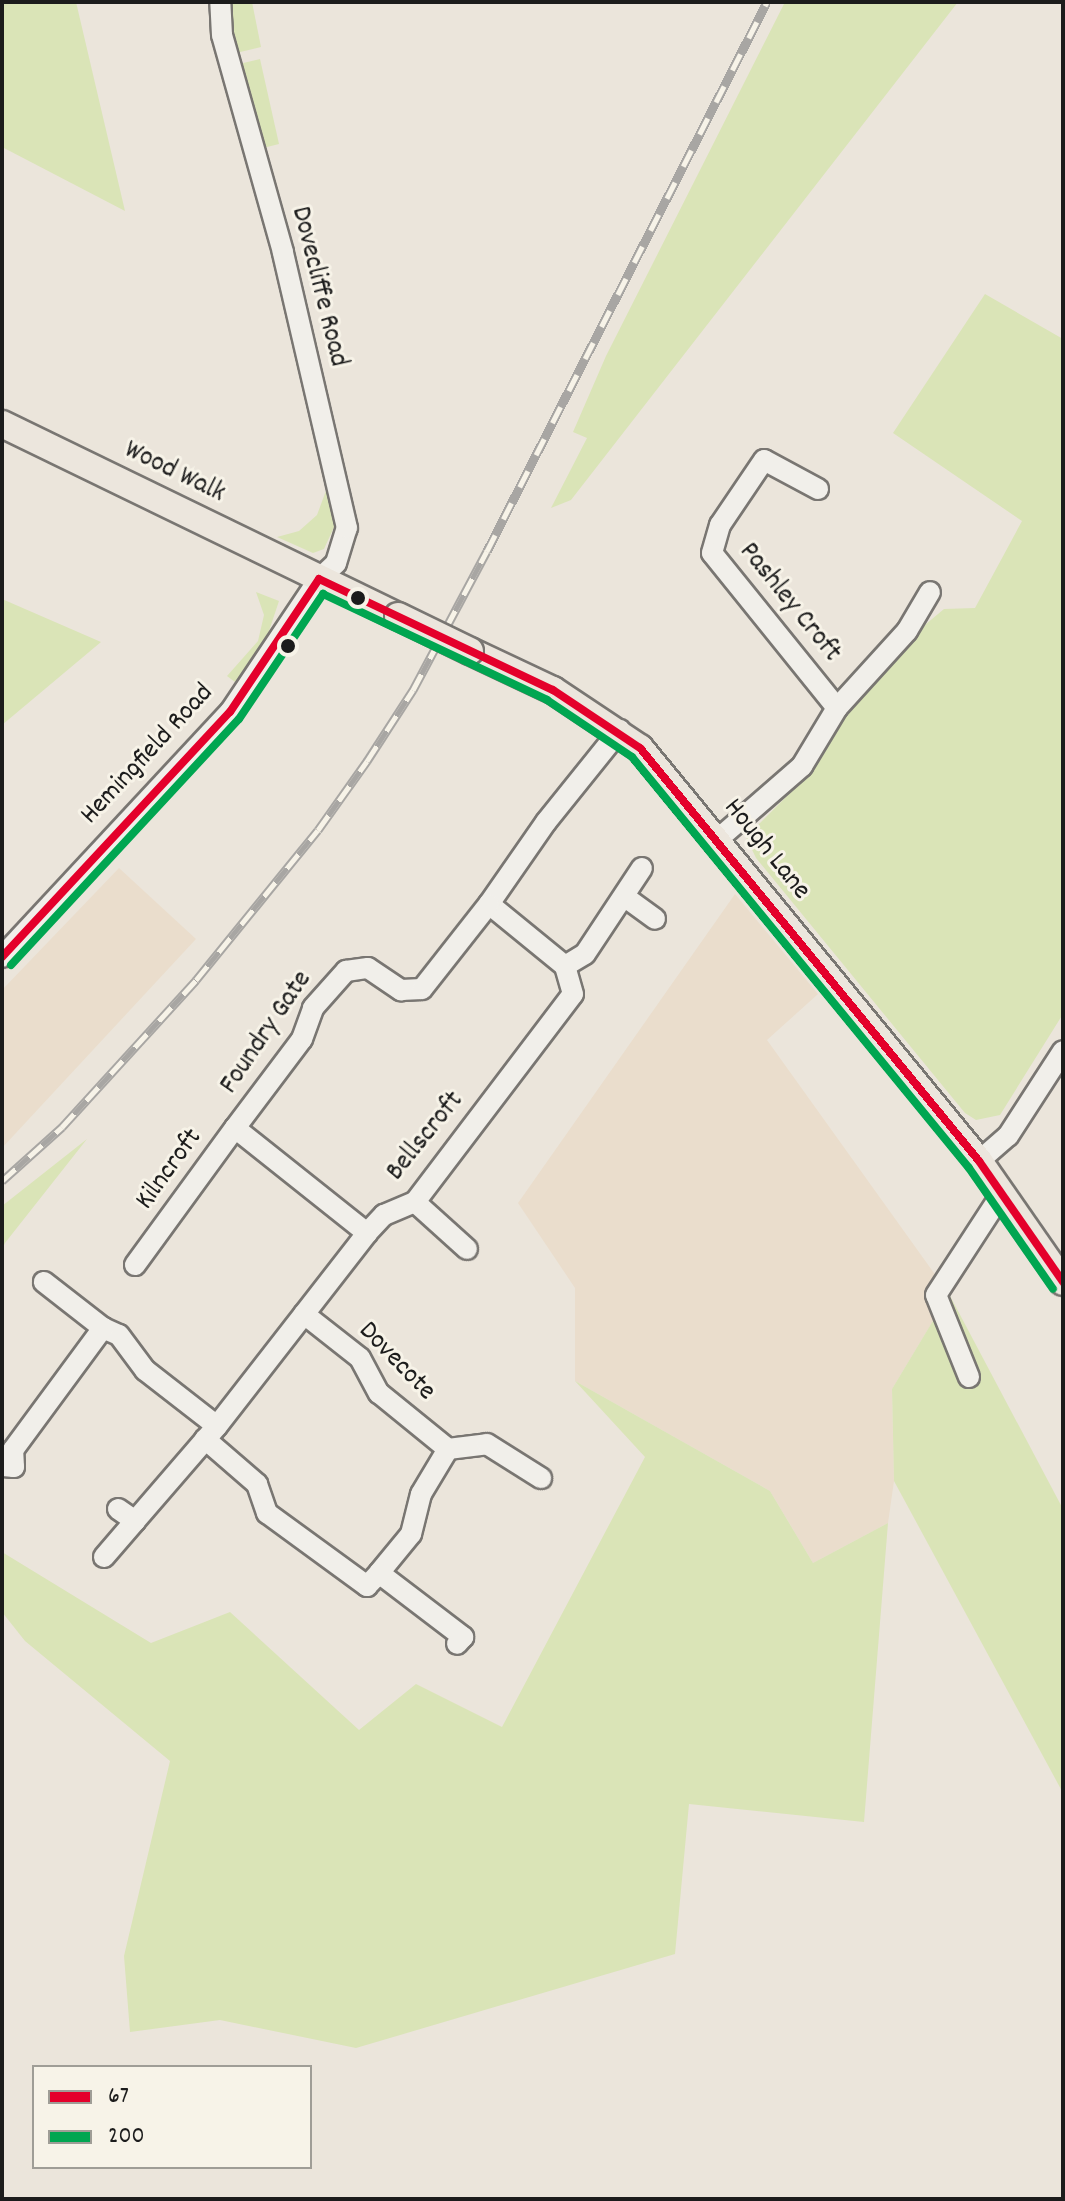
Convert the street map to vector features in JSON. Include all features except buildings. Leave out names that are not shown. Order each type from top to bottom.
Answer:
[{"type":"main road","name":"Wood Walk","points":[[2,424],[319,579]]},
{"type":"main road","name":"Hough Lane","points":[[319,579],[553,690],[620,730],[717,840],[979,1161],[1063,1282]]},
{"type":"street","name":"Dovecliffe Road","points":[[220,2],[222,35],[283,252],[347,528],[336,563],[319,579]]},
{"type":"street","name":"Pashley Croft","points":[[818,489],[764,460],[720,525],[712,553],[837,708]]},
{"type":"street","name":"Hemingfield Road","points":[[2,957],[230,712],[319,579]]},
{"type":"street","points":[[717,840],[795,774],[837,708],[907,631],[930,592]]},
{"type":"street","name":"Foundry Gate","points":[[235,1128],[302,1039],[313,1008],[346,971],[368,968],[401,990],[422,989],[620,730]]},
{"type":"street","points":[[489,904],[565,966],[585,954],[642,868]]},
{"type":"street","points":[[625,897],[655,919]]},
{"type":"street","name":"Bellscroft","points":[[104,1557],[211,1432],[367,1233],[384,1215],[415,1202],[573,994],[565,966]]},
{"type":"street","points":[[979,1161],[1008,1136],[1063,1051]]},
{"type":"street","name":"Kilncroft","points":[[135,1265],[235,1128],[367,1233]]},
{"type":"street","points":[[969,1377],[936,1295],[1003,1192]]},
{"type":"street","points":[[415,1202],[467,1249]]},
{"type":"street","points":[[44,1282],[103,1328],[119,1335],[145,1370],[211,1432],[257,1484],[267,1513],[367,1586],[411,1534],[421,1494],[448,1449],[487,1444],[541,1478]]},
{"type":"street","name":"Dovecote","points":[[304,1314],[360,1358],[379,1393],[448,1449]]},
{"type":"street","points":[[3,1466],[14,1467],[13,1450],[103,1328]]},
{"type":"street","points":[[118,1509],[135,1521]]},
{"type":"street","points":[[379,1573],[463,1637],[457,1644]]},
{"type":"shaded area","points":[[119,868],[196,939],[2,1148],[2,990]]},
{"type":"shaded area","points":[[735,894],[818,994],[767,1040],[949,1294],[892,1389],[894,1481],[888,1523],[813,1563],[770,1491],[575,1381],[575,1288],[518,1203]]},
{"type":"green space","points":[[2,2],[76,2],[125,211],[2,147]]},
{"type":"green space","points":[[226,2],[252,2],[261,47],[236,53]]},
{"type":"green space","points":[[785,2],[958,2],[571,500],[551,508],[587,438],[573,432],[606,356]]},
{"type":"green space","points":[[260,59],[279,144],[263,148],[239,64]]},
{"type":"green space","points":[[985,294],[1063,339],[1063,1014],[1000,1115],[976,1120],[965,1113],[756,858],[746,837],[813,770],[844,716],[926,624],[944,609],[975,608],[1022,521],[893,433]]},
{"type":"green space","points":[[327,488],[335,525],[324,549],[313,553],[277,537],[299,531],[317,515]]},
{"type":"green space","points":[[256,592],[279,601],[265,643],[235,682],[227,676],[258,641],[264,615]]},
{"type":"green space","points":[[2,599],[101,642],[2,725]]},
{"type":"green space","points":[[87,1139],[5,1243],[2,1250],[2,1206]]},
{"type":"green space","points":[[949,1294],[1063,1509],[1063,1793],[894,1481],[892,1389]]},
{"type":"green space","points":[[575,1381],[770,1491],[813,1563],[888,1523],[864,1822],[689,1804],[675,1954],[356,2048],[220,2020],[130,2032],[124,1956],[170,1761],[25,1641],[2,1612],[2,1552],[151,1643],[230,1612],[359,1730],[416,1684],[502,1727],[645,1457]]},
{"type":"railway","points":[[2,1181],[62,1127],[196,980],[318,830],[367,761],[413,690],[487,551],[767,2]]},
{"type":"transit line","name":"67","points":[[2,957],[230,712],[319,579],[553,690],[640,748],[979,1161],[1063,1282]]},
{"type":"transit line","name":"200","points":[[11,965],[239,719],[323,594],[547,700],[632,757],[969,1168],[1053,1289]]}]
